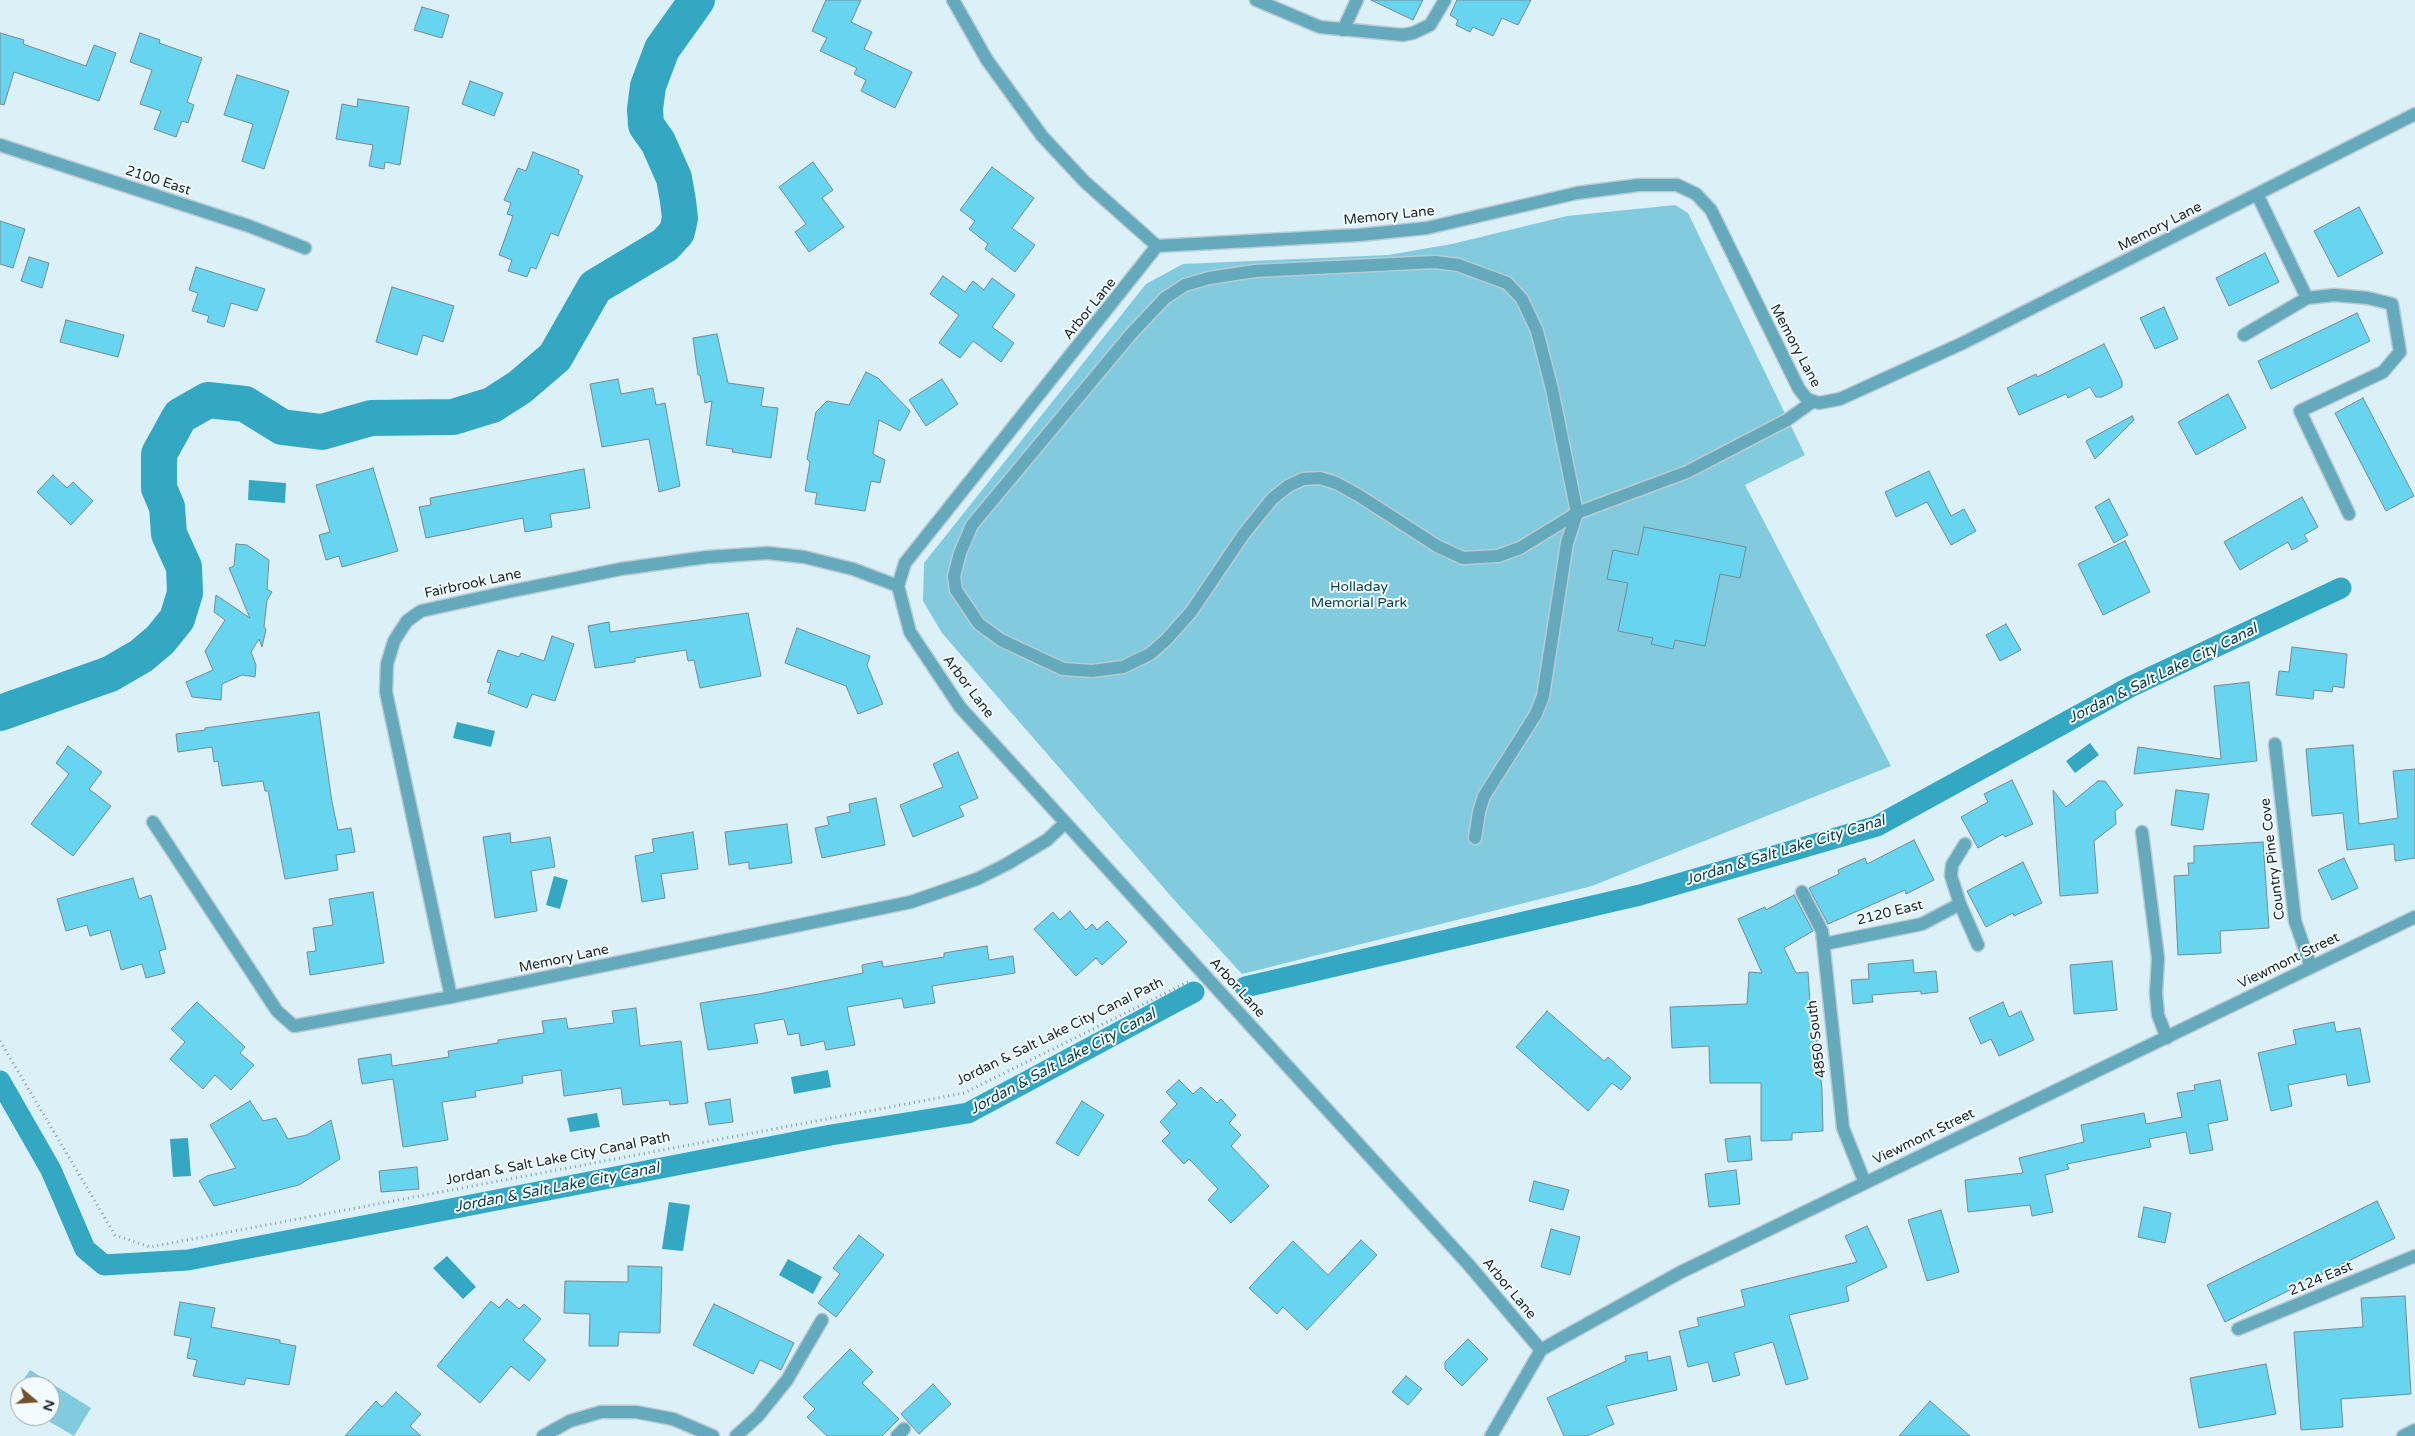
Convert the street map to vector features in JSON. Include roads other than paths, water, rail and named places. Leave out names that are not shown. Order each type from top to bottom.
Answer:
[{"type":"street","points":[[953,0],[987,60],[1042,136],[1085,182],[1157,246]]},
{"type":"street","points":[[1256,0],[1313,26],[1404,34],[1422,30],[1435,19],[1446,0]]},
{"type":"street","points":[[1343,30],[1357,0]]},
{"type":"street","name":"Memory Lane","points":[[1157,246],[1359,235],[1427,228],[1578,193],[1647,184],[1677,185],[1696,194],[1711,210],[1799,389],[1812,402],[1819,403],[1840,399],[1887,379],[2415,114]]},
{"type":"street","name":"2100 East","points":[[0,145],[249,226],[305,248]]},
{"type":"street","points":[[2257,194],[2307,298]]},
{"type":"street","name":"Arbor Lane","points":[[1157,246],[905,563],[898,586],[910,632],[960,707],[1468,1264],[1541,1350]]},
{"type":"street","points":[[1475,838],[1479,812],[1484,796],[1536,714],[1543,696],[1567,543],[1577,513],[1552,389],[1538,331],[1522,299],[1507,283],[1458,265],[1435,262],[1255,271],[1209,278],[1185,285],[1166,298],[1131,334],[972,525],[960,553],[954,576],[956,590],[980,624],[1000,640],[1063,669],[1092,671],[1123,667],[1150,654],[1166,640],[1191,612],[1238,542],[1272,499],[1288,486],[1303,479],[1320,478],[1336,483],[1437,546],[1463,558],[1498,556],[1513,550],[1577,513],[1688,472],[1788,420],[1812,402]]},
{"type":"street","points":[[2244,334],[2307,298],[2342,296],[2368,298],[2392,304],[2400,352],[2383,372],[2300,411],[2349,514]]},
{"type":"street","name":"Fairbrook Lane","points":[[451,997],[386,692],[387,664],[394,641],[408,621],[421,611],[502,593],[621,569],[707,557],[768,553],[804,557],[853,570],[898,586]]},
{"type":"street","name":"Country Pine Cove","points":[[2275,744],[2295,921],[2311,967]]},
{"type":"street","name":"Memory Lane","points":[[153,822],[277,1011],[294,1026],[451,997],[911,902],[977,880],[1047,840],[1066,823]]},
{"type":"street","points":[[2142,832],[2158,948],[2156,993],[2158,1015],[2167,1038]]},
{"type":"street","points":[[1965,844],[1952,865],[1951,876],[1960,904],[1978,945]]},
{"type":"street","name":"4850 South","points":[[1802,892],[1822,931],[1824,967],[1843,1128],[1865,1183]]},
{"type":"street","name":"2120 East","points":[[1824,944],[1922,924],[1960,904]]},
{"type":"street","name":"Viewmont Street","points":[[1541,1350],[1681,1272],[2415,918]]},
{"type":"street","name":"2124 East","points":[[2238,1329],[2415,1256]]},
{"type":"street","points":[[736,1436],[758,1416],[787,1380],[822,1320]]},
{"type":"street","points":[[1491,1436],[1541,1350]]},
{"type":"street","points":[[543,1436],[570,1420],[601,1412],[636,1412],[673,1418],[713,1436]]},
{"type":"street","points":[[2403,1436],[2415,1430]]},
{"type":"waterway","points":[[0,713],[110,674],[141,656],[160,640],[177,619],[185,593],[184,567],[169,534],[167,507],[159,488],[159,454],[180,416],[208,400],[245,404],[282,427],[322,432],[371,418],[453,417],[492,405],[520,387],[555,357],[595,287],[665,245],[677,232],[680,218],[674,178],[658,142],[646,125],[645,109],[648,86],[662,49],[697,0]]},
{"type":"waterway","name":"Jordan & Salt Lake City Canal","points":[[1245,987],[1640,895],[1877,826],[2130,687],[2341,588]]},
{"type":"waterway","name":"Jordan & Salt Lake City Canal","points":[[0,1081],[51,1170],[85,1249],[104,1265],[188,1260],[831,1135],[968,1113],[1194,992]]},
{"type":"park label","name":"Holladay Memorial Park","points":[[1359,596]]}]
